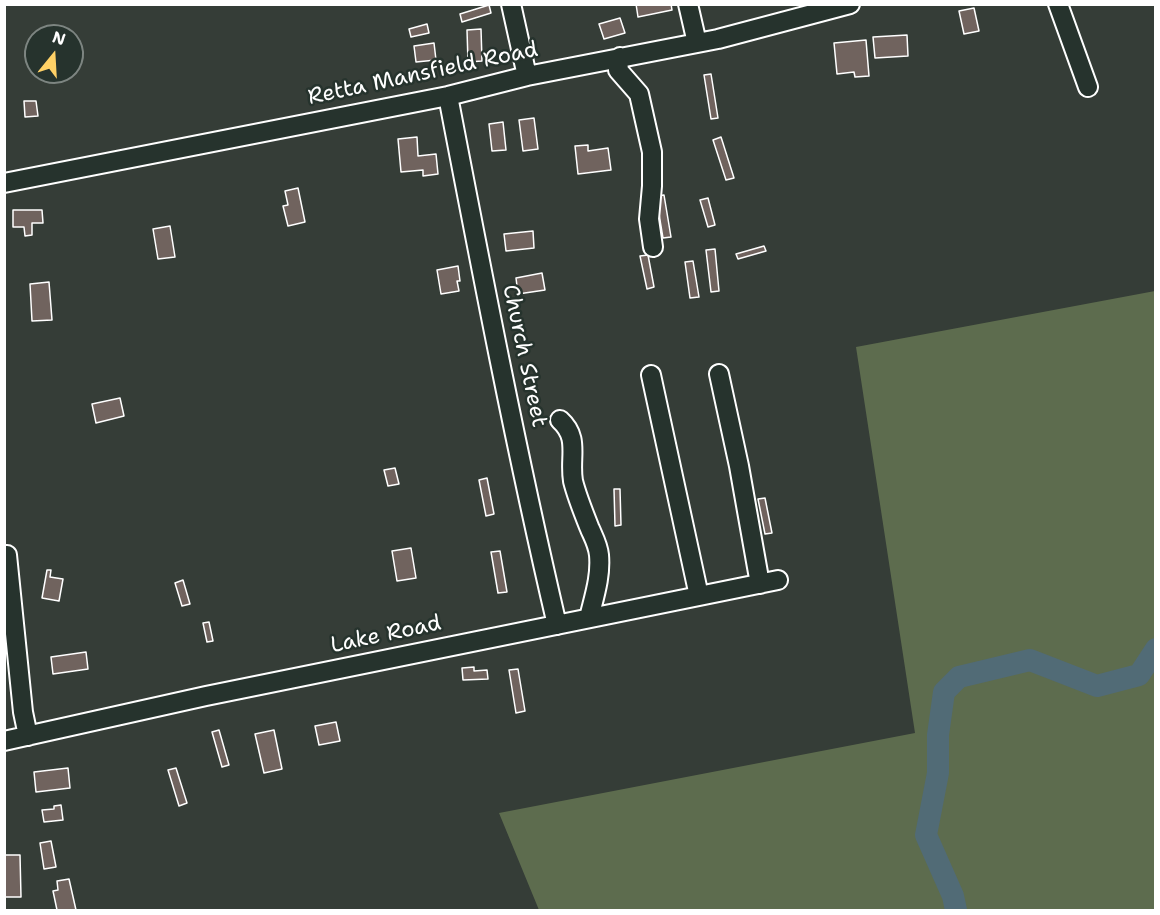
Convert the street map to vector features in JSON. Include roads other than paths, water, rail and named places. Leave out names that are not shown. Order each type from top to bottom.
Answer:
[{"type":"street","points":[[511,4],[527,76]]},
{"type":"street","points":[[688,4],[697,43]]},
{"type":"street","name":"Retta Mansfield Road","points":[[4,183],[448,96],[527,76],[718,39],[850,4]]},
{"type":"street","points":[[1058,4],[1088,87]]},
{"type":"street","points":[[620,57],[618,70],[639,94],[652,152],[649,219],[653,247]]},
{"type":"street","name":"Church Street","points":[[448,96],[492,325],[557,625]]},
{"type":"street","name":"Lake Road","points":[[4,741],[206,696],[770,582],[739,466],[719,374]]},
{"type":"street","points":[[651,375],[699,596]]},
{"type":"street","points":[[560,420],[567,427],[572,439],[573,481],[597,542],[599,556],[597,586],[589,618]]},
{"type":"street","points":[[7,555],[23,712],[28,736]]},
{"type":"waterway","points":[[956,910],[953,896],[926,835],[938,773],[938,735],[944,692],[959,677],[1030,660],[1097,686],[1139,675],[1156,649]]}]
